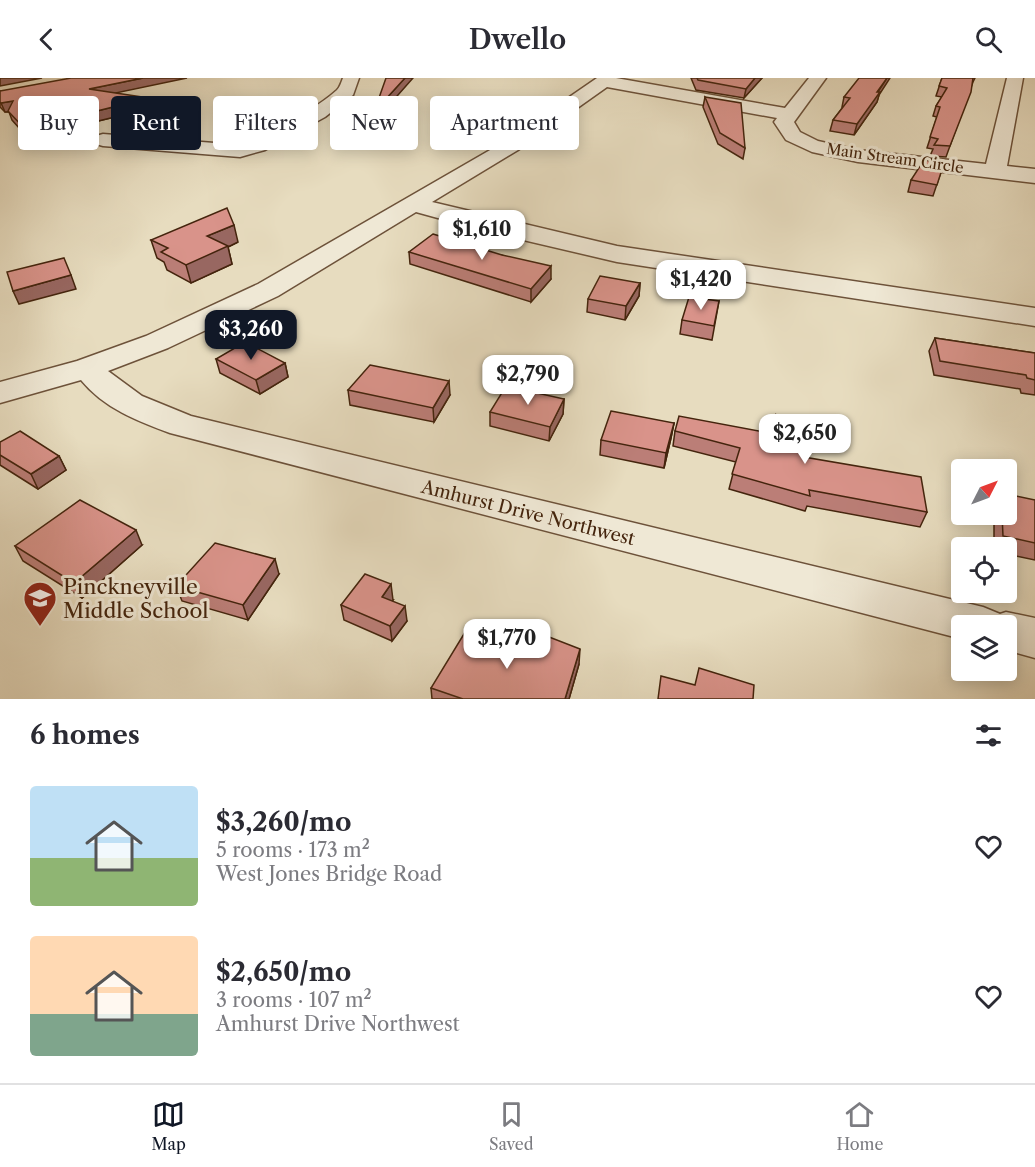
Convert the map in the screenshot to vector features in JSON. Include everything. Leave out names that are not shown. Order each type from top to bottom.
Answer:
[{"type":"street","points":[[103,141],[240,151],[258,146],[318,113],[347,91],[351,78]]},
{"type":"street","points":[[0,393],[88,368],[156,342],[268,291],[511,146],[606,80],[789,114],[818,78]]},
{"type":"street","points":[[995,171],[1015,78]]},
{"type":"street","name":"Main Stream Circle","points":[[789,114],[784,122],[793,136],[812,146],[858,156],[1035,176]]},
{"type":"street","points":[[415,205],[485,224],[617,254],[1035,317]]},
{"type":"street","name":"Amhurst Drive Northwest","points":[[88,368],[99,382],[138,409],[182,425],[951,618]]},
{"type":"street","points":[[1017,634],[1035,638]]},
{"type":"building","points":[[71,78],[143,78],[89,89],[136,96],[111,96],[111,108],[99,110],[99,96],[18,96],[18,122],[8,111],[13,101],[1,103],[0,91]]},
{"type":"building","points":[[386,78],[405,78],[389,96],[380,96]]},
{"type":"building","points":[[697,78],[755,78],[746,89]]},
{"type":"building","points":[[859,78],[887,78],[857,124],[833,120],[850,98],[844,97]]},
{"type":"building","points":[[942,78],[973,78],[971,92],[950,146],[934,145],[938,139],[930,137],[940,107],[936,106],[947,88],[939,86]]},
{"type":"building","points":[[705,97],[741,103],[745,148],[720,133]]},
{"type":"building","points":[[924,160],[944,163],[937,185],[911,180]]},
{"type":"building","points":[[227,208],[234,225],[207,236],[228,246],[186,265],[161,252],[168,248],[151,240]]},
{"type":"building","points":[[433,234],[502,255],[551,266],[531,289],[409,252]]},
{"type":"building","points":[[64,258],[71,275],[13,291],[7,272]]},
{"type":"building","points":[[600,276],[640,283],[626,306],[588,299]]},
{"type":"building","points":[[689,297],[719,301],[714,326],[682,320]]},
{"type":"building","points":[[935,338],[1035,353],[1035,380],[1027,378],[1026,375],[940,361]]},
{"type":"building","points":[[245,342],[285,363],[256,380],[216,359]]},
{"type":"building","points":[[370,365],[449,381],[433,408],[348,390]]},
{"type":"building","points":[[506,386],[564,399],[550,427],[490,412]]},
{"type":"building","points":[[611,411],[674,423],[666,453],[601,440]]},
{"type":"building","points":[[776,415],[799,422],[804,457],[921,477],[927,512],[809,490],[810,496],[732,474],[740,448],[675,431],[679,416],[774,434]]},
{"type":"building","points":[[20,431],[59,456],[31,474],[0,455],[0,442]]},
{"type":"building","points":[[1017,496],[1035,500],[1035,543],[1017,539],[1017,537],[1003,536],[1002,525],[1017,525]]},
{"type":"building","points":[[80,500],[136,530],[74,583],[15,546]]},
{"type":"building","points":[[215,543],[275,559],[243,605],[176,586]]},
{"type":"building","points":[[365,574],[391,584],[382,597],[405,606],[390,626],[341,605]]},
{"type":"building","points":[[467,629],[537,657],[544,635],[580,649],[565,699],[463,699],[431,688]]},
{"type":"building","points":[[699,668],[754,685],[753,699],[658,699],[661,676],[695,685]]},
{"type":"place","name":"Pinckneyville Middle School","points":[[40,627]]}]
